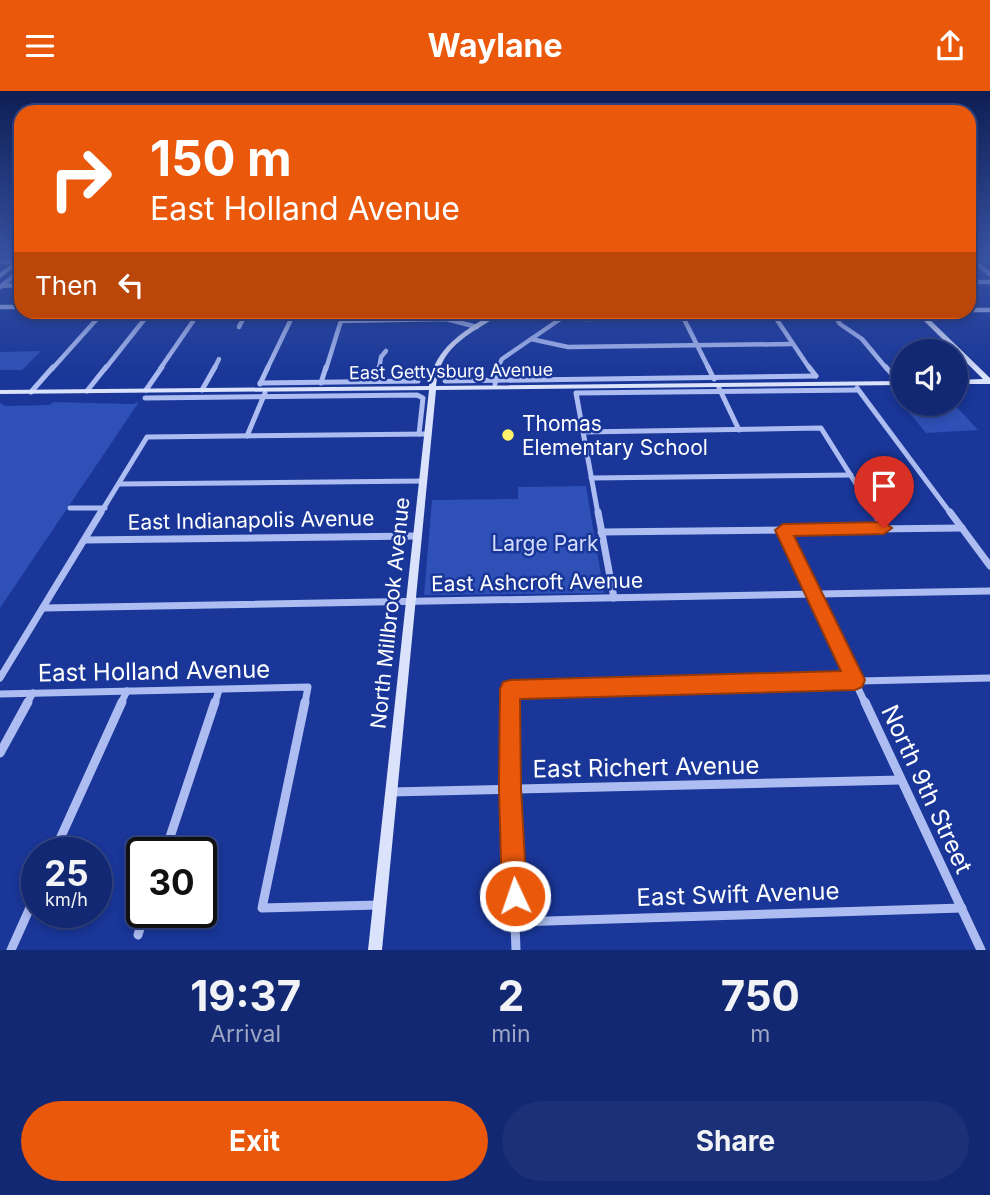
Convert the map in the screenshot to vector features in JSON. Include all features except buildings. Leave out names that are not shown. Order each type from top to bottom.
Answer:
[{"type":"street","points":[[31,392],[97,319]]},
{"type":"street","points":[[87,391],[145,319]]},
{"type":"street","points":[[146,394],[195,319]]},
{"type":"street","points":[[239,327],[243,319]]},
{"type":"street","points":[[259,386],[291,319]]},
{"type":"street","points":[[320,385],[341,320],[446,319],[477,327]]},
{"type":"street","name":"North Millbrook Avenue","points":[[424,434],[436,366],[456,340],[490,319]]},
{"type":"street","points":[[445,381],[495,383],[499,362],[560,319]]},
{"type":"street","points":[[586,319],[684,319],[739,430]]},
{"type":"street","points":[[614,598],[576,393],[816,376],[776,319]]},
{"type":"street","points":[[837,319],[862,339],[891,372]]},
{"type":"street","points":[[925,319],[990,381]]},
{"type":"street","points":[[932,319],[990,374]]},
{"type":"street","points":[[531,339],[568,347],[791,344]]},
{"type":"street","points":[[376,381],[386,351]]},
{"type":"street","points":[[202,390],[219,359]]},
{"type":"street","name":"East Gettysburg Avenue","points":[[265,393],[320,385],[418,381]]},
{"type":"street","points":[[968,382],[990,381]]},
{"type":"street","name":"East Gettysburg Avenue","points":[[146,394],[259,386],[320,385],[433,387],[495,383],[856,386],[891,384]]},
{"type":"street","name":"East Gettysburg Avenue","points":[[259,386],[265,393]]},
{"type":"street","points":[[856,386],[990,566]]},
{"type":"street","name":"East Gettysburg Avenue","points":[[0,392],[422,396]]},
{"type":"street","points":[[247,436],[265,393]]},
{"type":"street","name":"North Millbrook Avenue","points":[[375,950],[423,481],[422,396]]},
{"type":"street","points":[[583,432],[821,428],[884,528]]},
{"type":"street","points":[[0,678],[147,437],[424,434]]},
{"type":"street","points":[[591,478],[851,475]]},
{"type":"street","points":[[119,484],[423,481]]},
{"type":"street","name":"East Indianapolis Avenue","points":[[70,508],[105,507]]},
{"type":"street","points":[[601,532],[962,528]]},
{"type":"street","name":"North 9th Street","points":[[783,530],[981,950]]},
{"type":"street","name":"East Indianapolis Avenue","points":[[85,540],[417,535]]},
{"type":"street","name":"East Ashcroft Avenue","points":[[43,608],[990,591]]},
{"type":"street","points":[[516,950],[510,789],[510,689],[990,678]]},
{"type":"street","name":"East Holland Avenue","points":[[0,694],[308,687],[262,908],[379,905]]},
{"type":"street","points":[[170,837],[219,690]]},
{"type":"street","points":[[61,837],[127,691]]},
{"type":"street","points":[[0,753],[33,693]]},
{"type":"street","name":"East Richert Avenue","points":[[391,792],[901,780]]},
{"type":"street","name":"East Swift Avenue","points":[[516,922],[962,908]]},
{"type":"street","points":[[11,950],[21,928]]},
{"type":"street","points":[[138,935],[140,928]]},
{"type":"green space","points":[[41,351],[22,370],[0,370],[0,352]]},
{"type":"green space","points":[[54,402],[139,402],[0,608],[0,403],[5,406],[49,405]]},
{"type":"green space","points":[[912,416],[965,416],[978,430],[926,433]]},
{"type":"green space","name":"Large Park","points":[[586,486],[604,593],[424,595],[432,500],[518,499],[518,487]]},
{"type":"place","name":"Thomas Elementary School","points":[[508,435]]},
{"type":"route","points":[[515,896],[510,789],[510,689],[855,680],[783,530],[884,528]]}]
